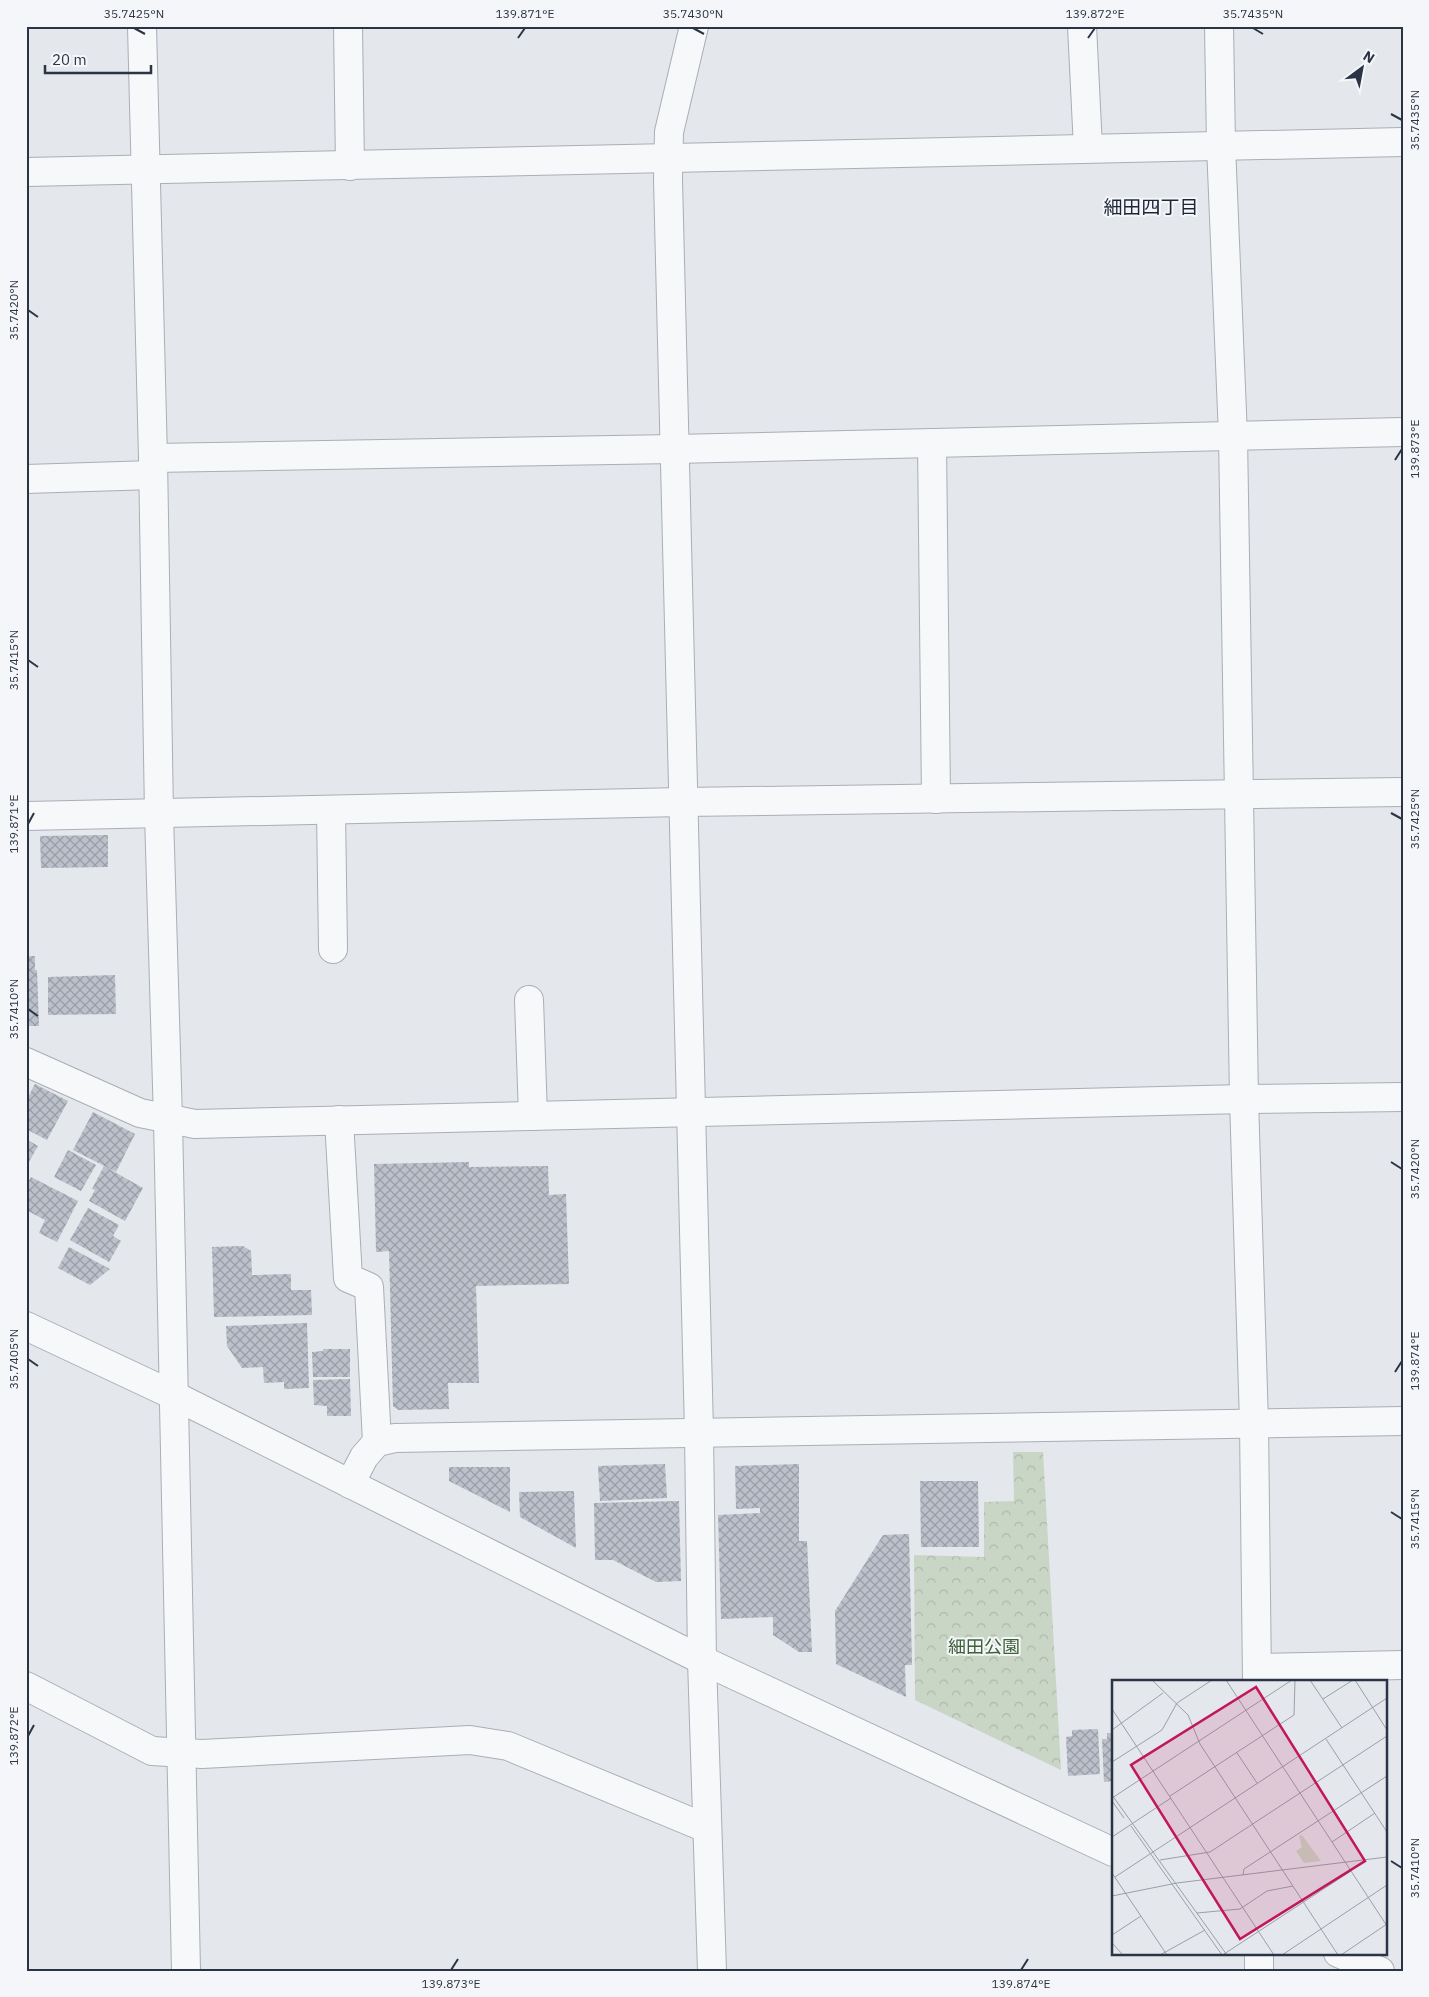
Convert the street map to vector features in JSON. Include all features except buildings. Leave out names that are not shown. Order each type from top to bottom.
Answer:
[{"type":"street","points":[[142,26],[186,1971]]},
{"type":"street","points":[[348,26],[350,166]]},
{"type":"street","points":[[694,26],[669,132],[668,156],[692,1112],[706,1828],[712,1971]]},
{"type":"street","points":[[1082,26],[1088,148]]},
{"type":"street","points":[[1219,26],[1221,146],[1233,436],[1244,1099],[1254,1423],[1257,1674],[1403,1666]]},
{"type":"street","points":[[26,172],[350,166],[668,156],[1403,142]]},
{"type":"street","points":[[26,479],[153,467],[674,449],[1403,432]]},
{"type":"street","points":[[932,442],[936,799]]},
{"type":"street","points":[[26,816],[683,802],[1403,792]]},
{"type":"street","points":[[331,810],[333,950]]},
{"type":"street","points":[[529,1000],[533,1116]]},
{"type":"street","points":[[26,1062],[140,1113],[195,1124],[1244,1099],[1403,1098]]},
{"type":"street","points":[[339,1120],[348,1278],[369,1287],[377,1442]]},
{"type":"street","points":[[26,1326],[173,1395],[702,1660],[1112,1852]]},
{"type":"street","points":[[350,1484],[364,1457],[377,1442],[395,1438],[1403,1420]]},
{"type":"street","points":[[26,1686],[152,1752],[182,1754],[470,1740],[508,1746],[706,1828]]},
{"type":"street","points":[[1259,1954],[1259,1971]]},
{"type":"street","points":[[1340,1954],[1380,1971]]},
{"type":"green space","name":"細田公園","points":[[1013,1452],[1043,1452],[1061,1770],[915,1700],[914,1555],[984,1557],[984,1502],[1014,1501]]},
{"type":"district","name":"細田四丁目","points":[[1151,207]]}]
